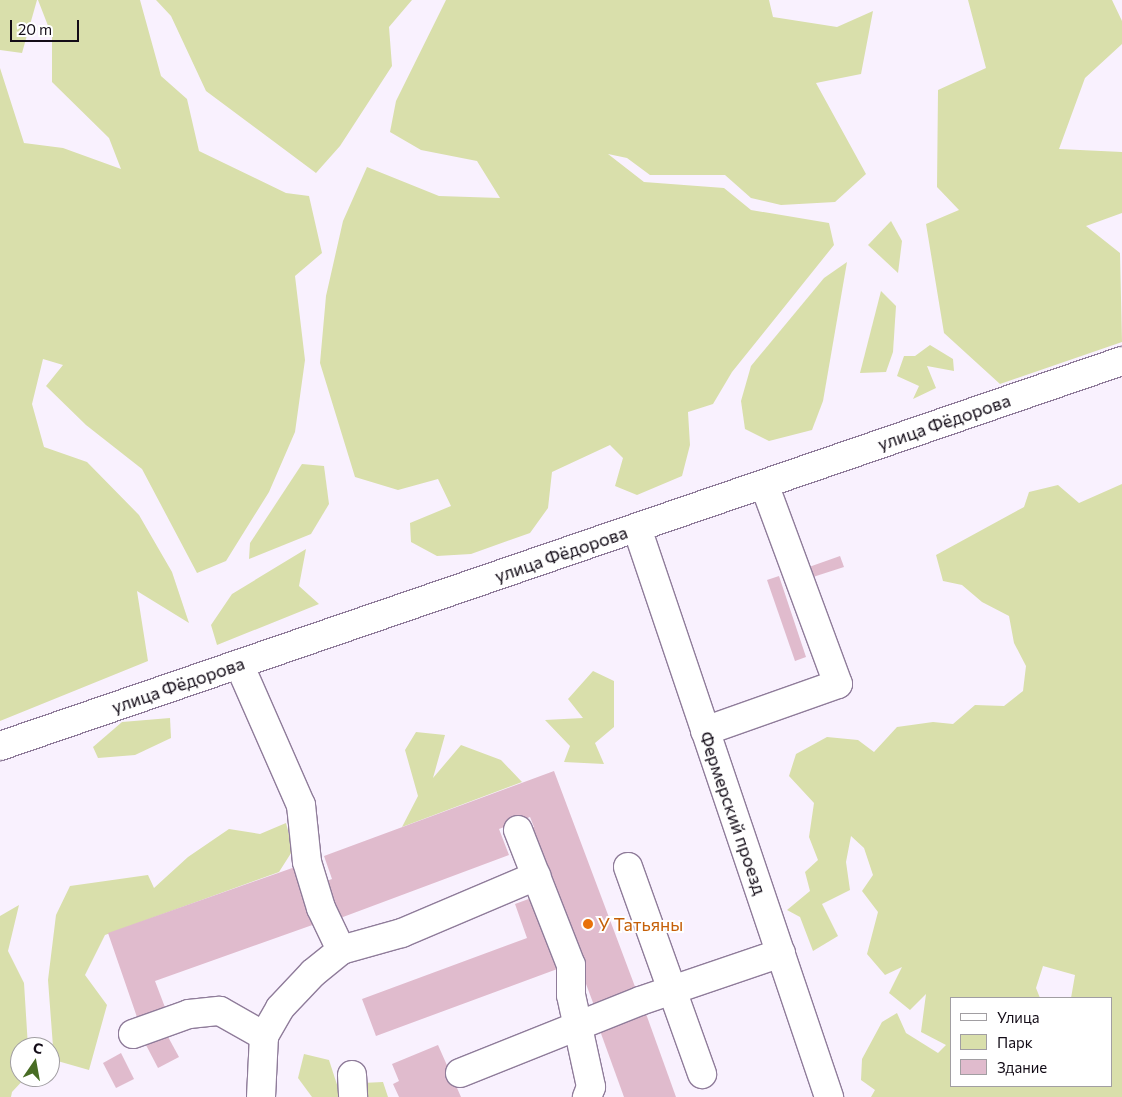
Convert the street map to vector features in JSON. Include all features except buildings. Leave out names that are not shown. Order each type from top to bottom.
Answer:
[{"type":"street","name":"улица Фёдорова","points":[[0,746],[1122,361]]},
{"type":"street","points":[[705,730],[838,684],[764,484]]},
{"type":"street","name":"Фермерский проезд","points":[[637,528],[829,1097]]},
{"type":"street","points":[[239,664],[301,805],[307,862],[321,908],[342,950]]},
{"type":"street","points":[[518,830],[571,965],[571,995],[576,1026],[595,1094]]},
{"type":"street","points":[[628,867],[702,1074]]},
{"type":"street","points":[[261,1097],[264,1036],[280,1008],[313,973],[342,950],[402,933],[536,876]]},
{"type":"street","points":[[460,1073],[672,990],[781,953]]},
{"type":"street","points":[[133,1034],[189,1014],[220,1011],[264,1036]]},
{"type":"green space","points":[[0,0],[37,0],[22,53],[0,50]]},
{"type":"green space","points":[[38,0],[140,0],[161,76],[187,99],[199,151],[286,193],[309,196],[322,253],[295,276],[305,360],[295,432],[269,492],[226,561],[197,573],[142,469],[86,425],[46,386],[63,365],[43,359],[32,404],[44,447],[87,462],[139,515],[172,572],[189,623],[137,591],[148,661],[0,721],[0,68],[24,143],[63,148],[121,169],[109,138],[52,82],[52,36]]},
{"type":"green space","points":[[156,0],[412,0],[389,27],[392,66],[340,146],[316,173],[206,91],[171,16]]},
{"type":"green space","points":[[446,0],[769,0],[773,17],[837,27],[873,11],[861,74],[816,83],[866,174],[835,202],[781,205],[751,198],[725,175],[650,175],[627,158],[608,154],[644,182],[724,188],[751,210],[829,223],[834,245],[732,372],[713,404],[688,412],[690,445],[682,476],[637,495],[615,486],[623,458],[610,445],[552,472],[548,508],[530,533],[471,554],[437,556],[411,542],[410,523],[451,506],[438,479],[398,490],[355,477],[320,363],[326,296],[343,221],[367,167],[439,196],[500,198],[477,161],[421,150],[390,132],[396,101]]},
{"type":"green space","points":[[968,0],[1112,0],[1122,21],[1122,44],[1085,78],[1059,149],[1122,152],[1122,213],[1086,226],[1120,253],[1122,342],[1000,384],[944,333],[926,224],[959,210],[937,187],[938,90],[986,68]]},
{"type":"green space","points":[[891,221],[902,241],[898,273],[868,245]]},
{"type":"green space","points":[[847,262],[823,401],[812,430],[769,441],[745,429],[741,401],[751,366],[824,278]]},
{"type":"green space","points":[[881,291],[896,306],[893,352],[886,372],[860,373]]},
{"type":"green space","points":[[930,345],[953,359],[954,371],[927,366],[936,388],[913,399],[919,386],[897,376],[904,356],[915,356]]},
{"type":"green space","points":[[302,464],[324,466],[329,504],[311,534],[249,559],[250,543]]},
{"type":"green space","points":[[1122,484],[1122,1097],[871,1097],[875,1090],[861,1080],[862,1059],[882,1022],[897,1013],[906,1033],[938,1053],[946,1045],[921,1032],[926,994],[910,1010],[889,993],[902,967],[885,975],[867,954],[878,912],[862,891],[873,875],[864,848],[851,836],[846,862],[850,890],[822,904],[838,936],[813,951],[800,917],[787,910],[810,891],[805,872],[818,860],[809,837],[814,803],[789,776],[796,754],[827,737],[858,740],[874,752],[897,727],[933,722],[953,724],[975,705],[1004,706],[1023,691],[1026,666],[1014,643],[1009,616],[982,602],[962,585],[943,581],[936,555],[1024,507],[1029,492],[1058,485],[1079,503]]},
{"type":"green space","points":[[306,549],[299,586],[319,604],[217,645],[211,625],[232,594]]},
{"type":"green space","points":[[593,671],[614,681],[614,727],[595,743],[604,764],[564,762],[570,746],[545,720],[583,718],[568,699]]},
{"type":"green space","points":[[170,718],[171,738],[135,755],[98,758],[93,747],[122,722]]},
{"type":"green space","points":[[416,732],[445,735],[433,778],[461,745],[501,760],[522,782],[402,827],[418,796],[405,750]]},
{"type":"green space","points":[[286,823],[293,850],[279,872],[105,935],[85,975],[107,1005],[89,1070],[60,1062],[60,1037],[52,1037],[48,980],[56,915],[70,886],[148,875],[154,888],[188,857],[229,829],[260,834]]},
{"type":"green space","points":[[19,905],[8,951],[24,983],[27,1037],[10,1037],[10,1087],[17,1087],[12,1092],[11,1097],[0,1097],[0,916]]},
{"type":"green space","points":[[304,1054],[329,1060],[341,1097],[312,1097],[298,1078]]},
{"type":"green space","points":[[383,1082],[388,1097],[365,1097],[362,1083]]},
{"type":"place","name":"У Татьяны","points":[[588,924]]}]
